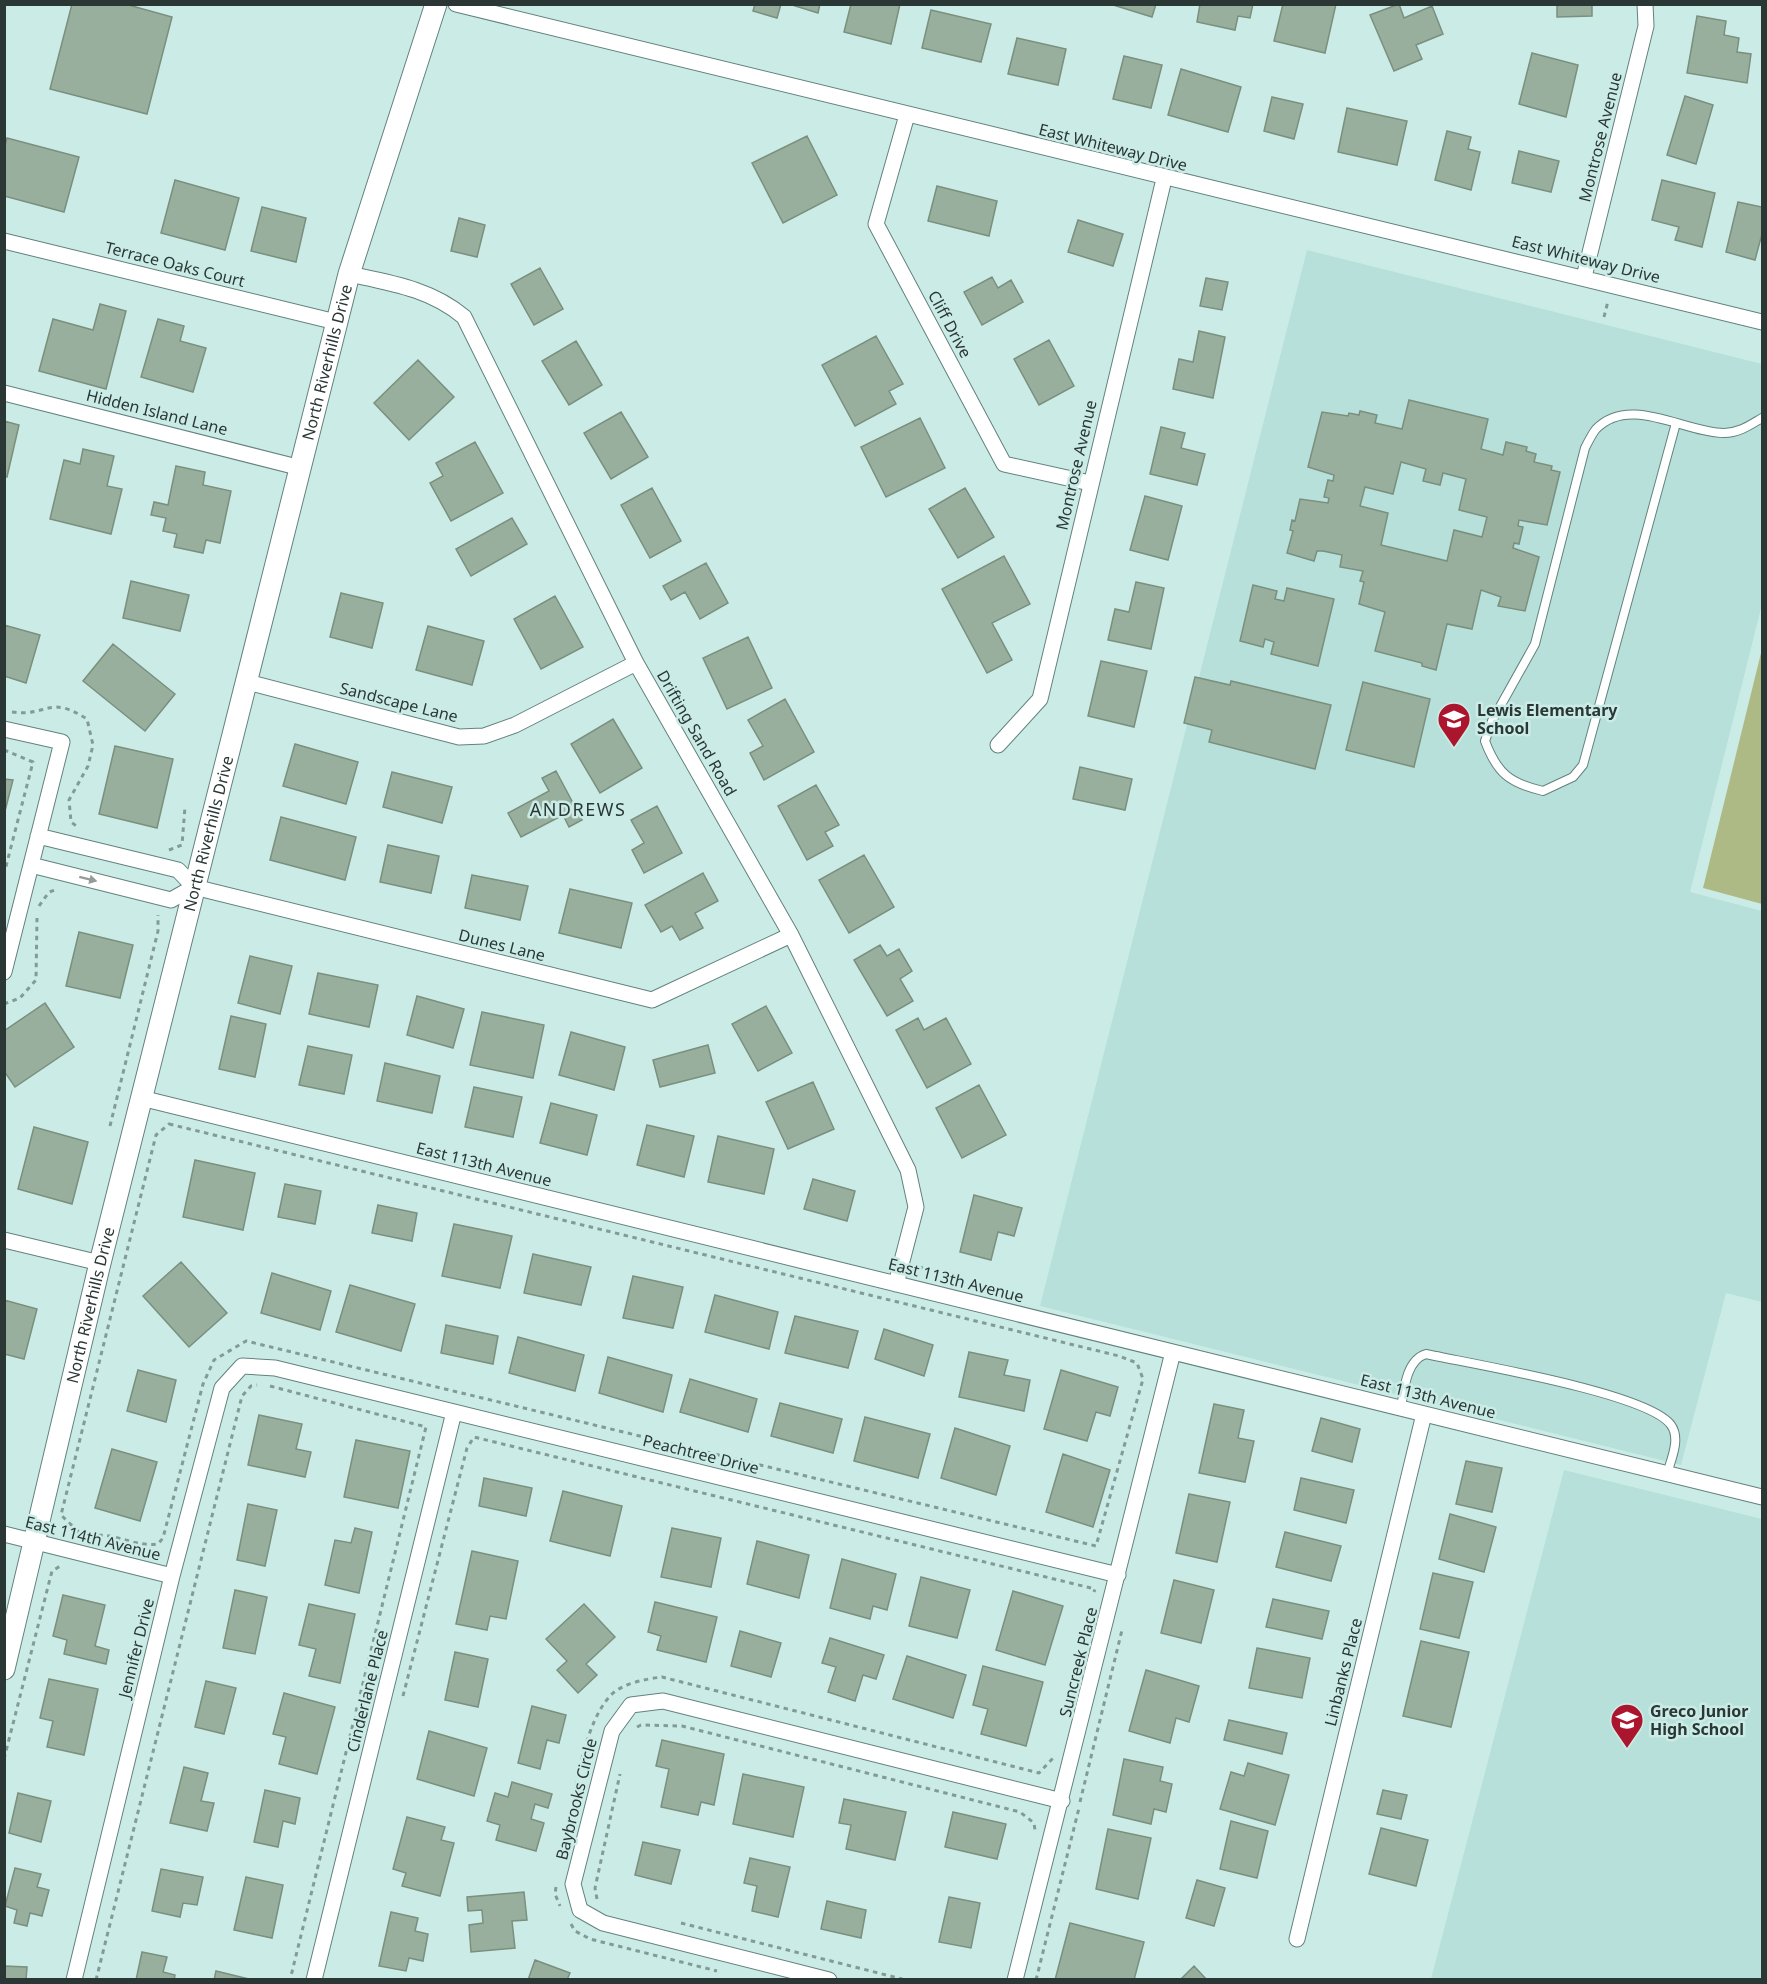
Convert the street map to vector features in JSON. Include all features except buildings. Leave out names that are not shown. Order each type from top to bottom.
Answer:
[{"type":"street","name":"North Riverhills Drive","points":[[4,1669],[36,1542],[100,1263],[336,322],[349,274],[436,4]]},
{"type":"street","name":"East Whiteway Drive","points":[[456,4],[1164,179],[1584,277],[1762,322]]},
{"type":"street","name":"Montrose Avenue","points":[[1584,277],[1646,26],[1645,4]]},
{"type":"street","name":"Cliff Drive","points":[[907,115],[876,224],[1004,464],[1090,483]]},
{"type":"street","name":"Montrose Avenue","points":[[998,745],[1040,699],[1164,179]]},
{"type":"street","name":"Terrace Oaks Court","points":[[4,241],[336,322]]},
{"type":"street","name":"Drifting Sand Road","points":[[349,274],[393,283],[444,301],[464,317],[636,663],[791,936],[908,1170],[915,1191],[916,1207],[896,1284]]},
{"type":"street","name":"Hidden Island Lane","points":[[4,393],[301,468]]},
{"type":"street","name":"Sandscape Lane","points":[[247,682],[459,737],[476,736],[515,725],[636,663]]},
{"type":"street","points":[[4,729],[62,742],[4,972]]},
{"type":"street","name":"Dunes Lane","points":[[38,836],[178,870],[194,887],[652,1000],[791,936]]},
{"type":"street","points":[[31,865],[171,900],[194,887]]},
{"type":"street","name":"East 113th Avenue","points":[[141,1098],[1762,1497]]},
{"type":"street","points":[[4,1240],[100,1263]]},
{"type":"street","name":"Suncreek Place","points":[[1015,1980],[1062,1801],[1173,1352]]},
{"type":"street","name":"Jennifer Drive","points":[[74,1980],[172,1576],[222,1388],[242,1366],[275,1368]]},
{"type":"street","name":"Peachtree Drive","points":[[275,1368],[1118,1575]]},
{"type":"street","name":"Cinderlane Place","points":[[314,1980],[454,1412]]},
{"type":"street","name":"Linbanks Place","points":[[1297,1938],[1424,1414]]},
{"type":"street","name":"East 114th Avenue","points":[[4,1534],[172,1576]]},
{"type":"street","name":"Baybrooks Circle","points":[[829,1980],[603,1923],[580,1910],[573,1884],[612,1731],[631,1706],[663,1701],[1062,1801]]},
{"type":"lane","points":[[1676,423],[1583,765],[1573,777],[1543,791],[1514,782],[1499,771],[1485,741],[1492,721],[1535,644],[1585,448],[1596,429],[1612,417],[1639,414],[1724,433],[1742,430],[1762,418]]},
{"type":"lane","points":[[1401,1408],[1412,1365],[1419,1356],[1426,1353],[1610,1394],[1650,1409],[1672,1427],[1676,1442],[1666,1474]]},
{"type":"path","points":[[1604,317],[1608,301]]},
{"type":"path","points":[[4,711],[23,713],[59,705],[70,708],[87,719],[93,745],[88,766],[69,800],[71,822],[81,829]]},
{"type":"path","points":[[4,750],[33,762],[4,874]]},
{"type":"path","points":[[160,848],[170,851],[182,844],[185,807]]},
{"type":"path","points":[[38,908],[49,891],[62,887]]},
{"type":"path","points":[[110,1126],[158,931],[159,917],[156,911]]},
{"type":"path","points":[[4,1004],[20,998],[36,980],[37,916]]},
{"type":"path","points":[[169,1124],[1119,1356],[1137,1363],[1143,1379],[1096,1546],[246,1341],[214,1360],[203,1384],[163,1538],[158,1544],[146,1546],[96,1533],[85,1538],[61,1515],[156,1135],[169,1124]]},
{"type":"path","points":[[919,1269],[925,1266]]},
{"type":"path","points":[[96,1980],[242,1396],[251,1386],[264,1384],[426,1427],[290,1980]]},
{"type":"path","points":[[402,1702],[467,1448],[474,1437],[1095,1589],[1092,1600]]},
{"type":"path","points":[[4,1759],[52,1571],[66,1562]]},
{"type":"path","points":[[1036,1980],[1124,1624]]},
{"type":"path","points":[[566,1838],[587,1745],[597,1714],[612,1694],[643,1679],[662,1677],[1039,1773],[1052,1760],[1055,1748]]},
{"type":"path","points":[[629,1732],[641,1725],[682,1725],[1020,1812],[1034,1823],[1035,1838]]},
{"type":"path","points":[[605,1903],[597,1900],[595,1888],[622,1765]]},
{"type":"path","points":[[556,1884],[555,1894],[563,1911]]},
{"type":"path","points":[[569,1921],[575,1931],[590,1939],[728,1974]]},
{"type":"path","points":[[680,1923],[906,1980]]},
{"type":"shaded area","name":"Lewis Elementary School","points":[[1307,250],[1762,364],[1762,604],[1690,892],[1762,911],[1762,1302],[1726,1293],[1681,1465],[1040,1306]]},
{"type":"shaded area","name":"Greco Junior High School","points":[[1564,1470],[1762,1519],[1762,1979],[1431,1979]]},
{"type":"green space","points":[[1762,649],[1762,904],[1703,888]]},
{"type":"place","name":"Lewis Elementary School","points":[[1454,748]]},
{"type":"place","name":"Greco Junior High School","points":[[1627,1749]]},
{"type":"district","name":"ANDREWS","points":[[578,810]]}]
